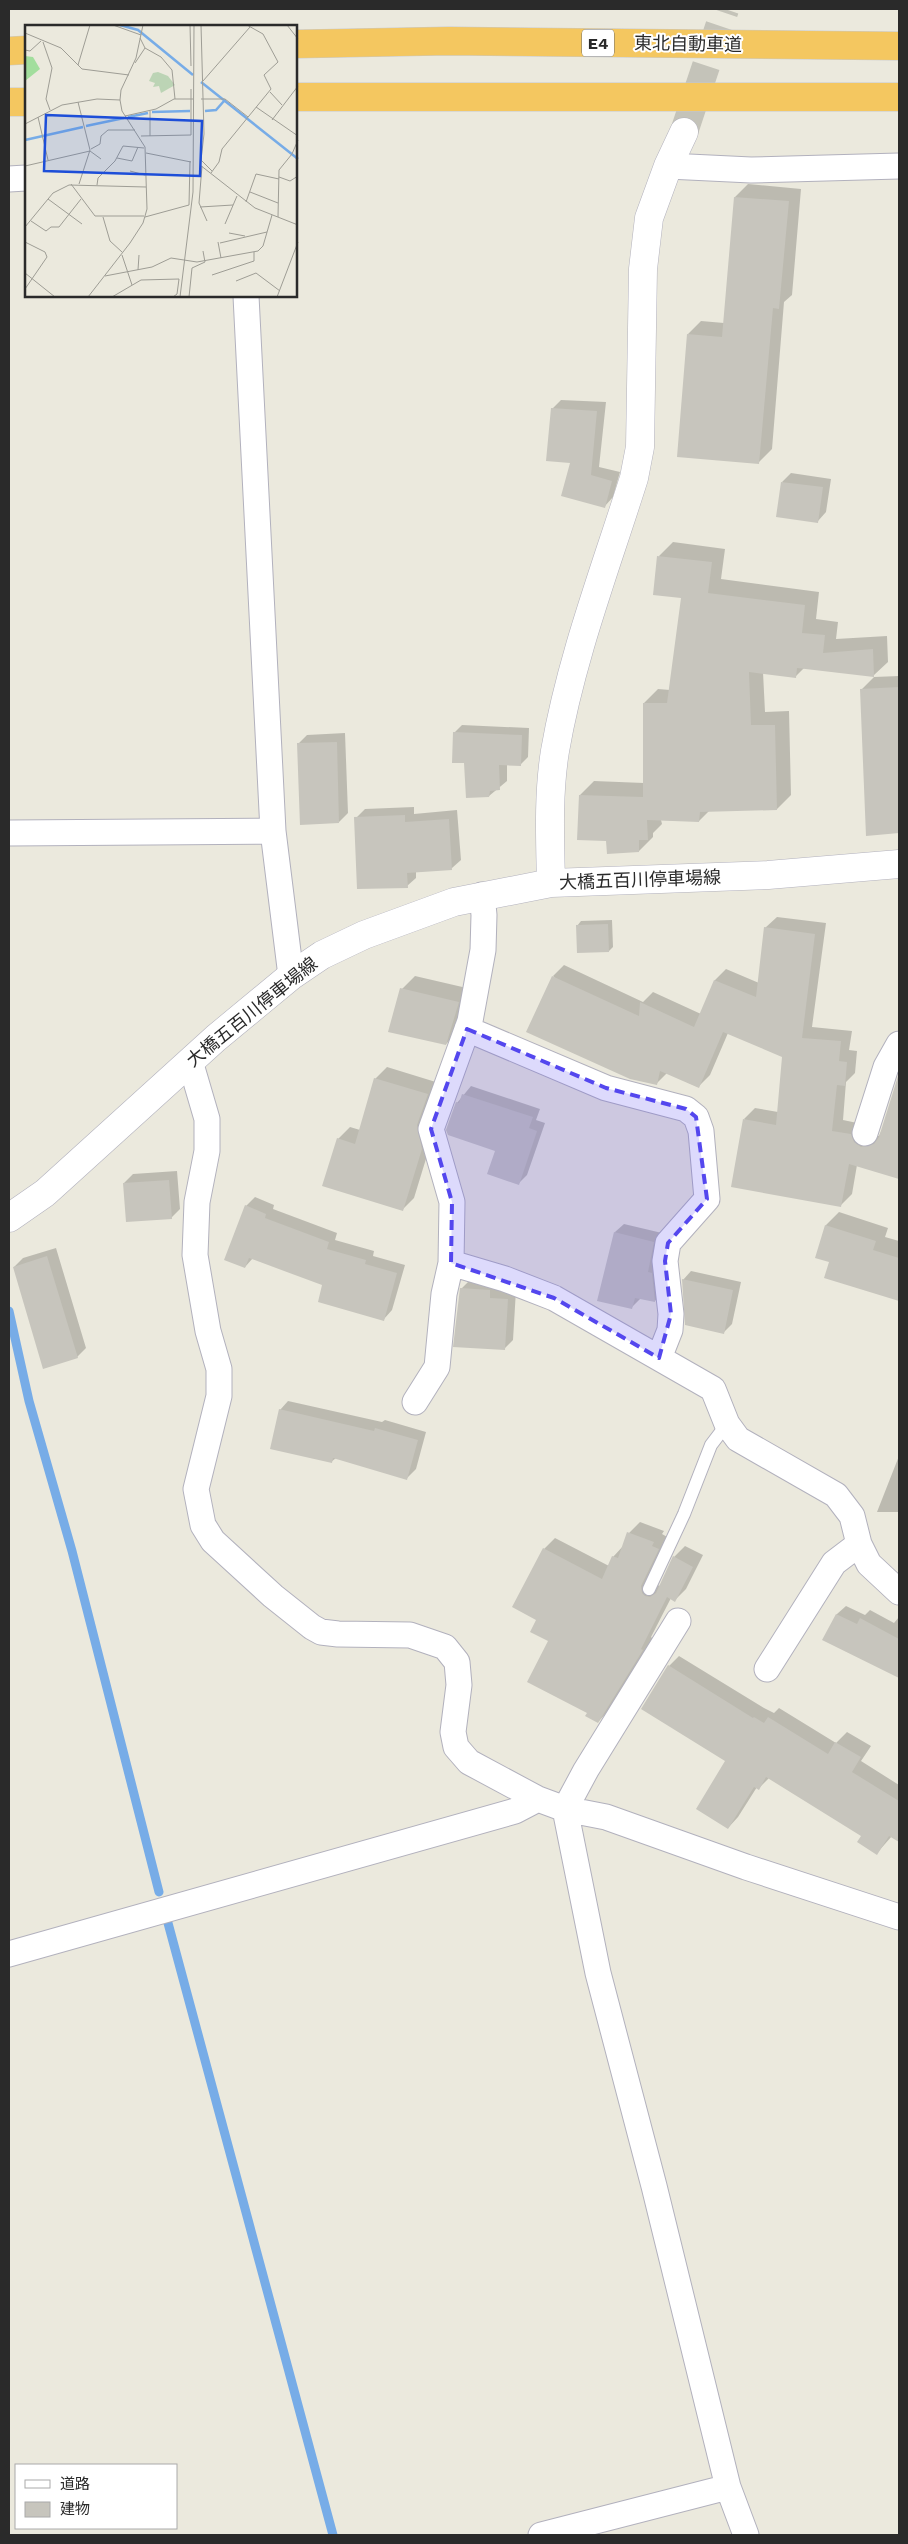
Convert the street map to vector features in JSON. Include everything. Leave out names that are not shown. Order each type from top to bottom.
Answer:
[{"type":"highway","name":"東北自動車道","points":[[298,44],[449,41],[899,46]]},
{"type":"highway","points":[[9,50],[25,50]]},
{"type":"highway","points":[[298,96],[899,97]]},
{"type":"highway","points":[[9,102],[25,102]]},
{"type":"main road","points":[[550,883],[549,823],[555,751],[572,676],[634,478],[640,447],[643,269],[649,218],[668,166],[684,132]]},
{"type":"main road","name":"大橋五百川停車場線","points":[[9,1218],[45,1193],[190,1061],[291,976],[322,955],[364,935],[454,902],[550,883],[768,875],[899,864]]},
{"type":"street","points":[[668,166],[752,170],[899,166]]},
{"type":"street","points":[[9,179],[25,178]]},
{"type":"street","points":[[246,298],[273,831],[291,976]]},
{"type":"street","points":[[9,833],[273,831]]},
{"type":"street","points":[[415,1402],[437,1368],[444,1294],[451,1263],[452,1202],[431,1129],[467,1029],[483,950],[484,915],[482,895]]},
{"type":"street","points":[[467,1029],[606,1088],[646,1100],[686,1108],[696,1117],[701,1131],[706,1199],[668,1243],[665,1260],[671,1314],[670,1330],[659,1358]]},
{"type":"street","points":[[865,1132],[886,1067],[899,1044]]},
{"type":"street","points":[[190,1061],[207,1119],[207,1151],[197,1202],[195,1255],[206,1322],[219,1369],[219,1396],[196,1489],[203,1525],[220,1547],[273,1596],[321,1632],[410,1635],[445,1647],[457,1662],[459,1685],[453,1732],[456,1748],[469,1762],[538,1799],[565,1809],[606,1817],[746,1867],[899,1917]]},
{"type":"street","points":[[451,1263],[505,1279],[554,1298],[713,1389],[727,1424],[738,1440],[836,1495],[852,1516],[859,1544],[869,1564],[899,1592]]},
{"type":"street","points":[[767,1669],[834,1563],[859,1544]]},
{"type":"street","points":[[678,1622],[586,1770],[565,1809],[598,1974],[654,2186],[728,2487],[746,2535]]},
{"type":"street","points":[[9,1954],[515,1811],[538,1799]]},
{"type":"street","points":[[541,2535],[728,2487]]},
{"type":"lane","points":[[649,1590],[684,1514],[711,1446],[727,1424]]},
{"type":"highlighted area","points":[[467,1029],[606,1088],[686,1109],[696,1117],[707,1199],[668,1243],[665,1261],[671,1314],[659,1358],[554,1298],[451,1263],[452,1202],[431,1129]]},
{"type":"building","points":[[734,197],[789,201],[779,309],[773,308],[759,464],[677,457],[687,334],[722,337]]},
{"type":"building","points":[[551,408],[597,411],[591,475],[612,481],[605,508],[561,496],[570,463],[546,461]]},
{"type":"building","points":[[781,482],[823,487],[818,523],[776,517]]},
{"type":"building","points":[[657,556],[712,562],[708,593],[805,605],[802,633],[825,635],[823,653],[873,649],[874,677],[797,668],[796,678],[749,672],[751,725],[775,725],[777,810],[700,812],[699,822],[647,820],[648,840],[639,840],[639,852],[607,854],[606,841],[577,840],[579,795],[643,797],[643,703],[667,703],[681,598],[653,595]]},
{"type":"building","points":[[899,687],[899,833],[866,836],[860,689]]},
{"type":"building","points":[[453,732],[522,735],[521,766],[499,765],[500,790],[490,791],[489,797],[466,798],[464,763],[452,763]]},
{"type":"building","points":[[337,742],[339,823],[300,825],[297,743]]},
{"type":"building","points":[[405,815],[405,822],[449,819],[452,870],[407,873],[408,888],[357,889],[354,817]]},
{"type":"building","points":[[608,924],[609,952],[577,953],[576,925]]},
{"type":"building","points":[[764,927],[815,934],[802,1038],[841,1041],[839,1061],[847,1062],[845,1086],[837,1085],[832,1131],[851,1134],[854,1142],[861,1147],[874,1144],[879,1137],[899,1073],[899,1179],[849,1164],[841,1207],[731,1187],[743,1119],[776,1125],[782,1057],[723,1032],[699,1088],[660,1071],[657,1085],[630,1079],[526,1032],[552,976],[639,1016],[640,1002],[694,1027],[714,980],[756,997]]},
{"type":"building","points":[[400,988],[459,1002],[446,1045],[388,1032]]},
{"type":"building","points":[[374,1078],[428,1094],[417,1125],[422,1149],[403,1211],[322,1186],[337,1138],[355,1144]]},
{"type":"building","points":[[462,1094],[533,1117],[529,1128],[537,1131],[519,1185],[487,1174],[495,1151],[448,1135],[446,1130],[456,1102],[459,1103]]},
{"type":"building","points":[[169,1180],[172,1219],[126,1222],[123,1183]]},
{"type":"building","points":[[245,1205],[266,1214],[265,1218],[329,1242],[327,1249],[366,1260],[365,1264],[397,1273],[384,1321],[318,1302],[322,1285],[249,1258],[245,1268],[224,1260]]},
{"type":"building","points":[[825,1225],[876,1241],[873,1250],[899,1258],[899,1301],[824,1278],[829,1262],[815,1258]]},
{"type":"building","points":[[614,1232],[654,1242],[648,1272],[652,1273],[655,1302],[635,1298],[632,1309],[597,1301]]},
{"type":"building","points":[[47,1256],[78,1358],[43,1369],[13,1267]]},
{"type":"building","points":[[682,1279],[733,1290],[724,1334],[685,1325]]},
{"type":"building","points":[[460,1288],[490,1290],[490,1298],[508,1299],[505,1350],[453,1347]]},
{"type":"building","points":[[279,1409],[374,1431],[375,1428],[418,1440],[407,1480],[333,1458],[332,1463],[270,1449]]},
{"type":"building","points":[[627,1532],[654,1542],[652,1546],[659,1549],[641,1586],[642,1593],[645,1596],[650,1597],[656,1593],[673,1556],[693,1567],[675,1602],[667,1597],[641,1649],[643,1650],[598,1723],[585,1716],[587,1713],[527,1682],[548,1641],[530,1632],[536,1620],[512,1607],[543,1548],[602,1579],[612,1556],[618,1558]]},
{"type":"building","points":[[836,1614],[857,1624],[860,1618],[899,1639],[899,1678],[822,1640]]},
{"type":"building","points":[[668,1665],[753,1718],[764,1723],[768,1717],[828,1754],[835,1742],[861,1757],[852,1772],[899,1801],[899,1842],[889,1836],[877,1855],[857,1842],[861,1836],[766,1777],[759,1790],[754,1787],[728,1829],[696,1809],[725,1761],[641,1709]]},
{"type":"waterway","points":[[9,1311],[29,1401],[72,1551],[159,1892]]},
{"type":"waterway","points":[[168,1923],[333,2535]]},
{"type":"tunnel","points":[[684,132],[725,9]]}]
